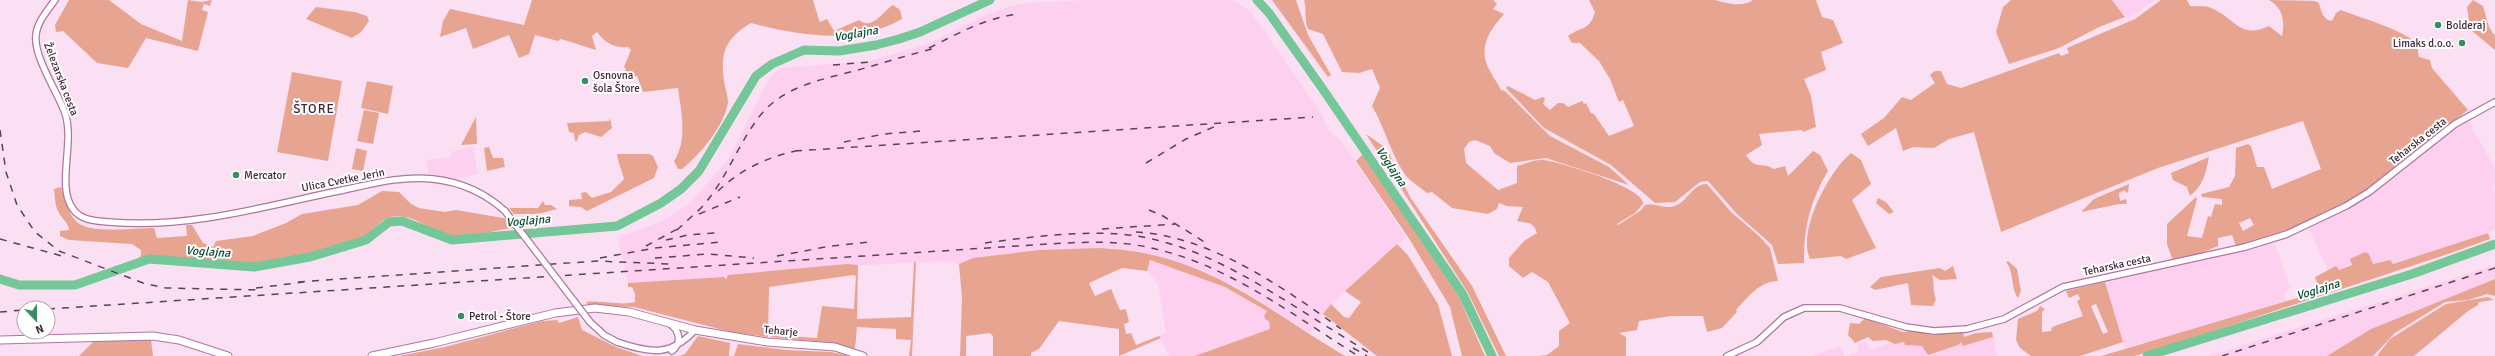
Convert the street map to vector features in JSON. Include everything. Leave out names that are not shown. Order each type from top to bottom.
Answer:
[{"type":"main road","name":"Teharje","points":[[372,356],[434,343],[555,313],[595,308],[622,311],[695,330],[766,342],[835,347],[864,356]]},
{"type":"main road","points":[[0,340],[153,336],[179,340],[228,356]]},
{"type":"street","name":"Železarska cesta","points":[[55,0],[39,24],[35,40],[40,56],[66,114],[70,136],[66,190],[68,202],[73,210],[82,217],[92,221],[124,224],[178,222]]},
{"type":"street","name":"Teharska cesta","points":[[1727,356],[1757,342],[1784,317],[1804,308],[1840,308],[1906,327],[1934,331],[1968,329],[2004,319],[2063,287],[2245,247],[2287,234],[2346,206],[2363,195],[2450,128],[2495,102]]},
{"type":"street","name":"Ulica Cvetke Jerin","points":[[178,222],[384,182],[420,178],[455,183],[482,193],[505,211],[590,322],[604,335],[616,342],[652,353],[667,354]]},
{"type":"street","points":[[666,322],[676,329],[679,339],[676,348],[667,354]]},
{"type":"street","points":[[667,354],[674,352],[683,346],[695,330]]},
{"type":"shaded area","points":[[69,0],[109,0],[141,24],[182,41],[188,0],[201,2],[212,0],[210,6],[204,4],[202,10],[208,12],[198,51],[146,38],[128,68],[97,63],[63,31],[56,32],[55,25]]},
{"type":"shaded area","points":[[532,0],[813,0],[820,22],[827,19],[834,31],[859,20],[864,23],[874,21],[893,5],[900,10],[902,19],[885,27],[847,35],[828,36],[789,32],[751,23],[742,29],[730,40],[724,54],[723,71],[728,102],[722,120],[717,130],[704,148],[682,169],[678,169],[674,161],[681,144],[682,116],[678,88],[643,92],[637,76],[621,77],[626,69],[624,67],[631,50],[628,47],[614,46],[603,39],[597,32],[592,36],[596,50],[561,39],[558,41],[535,35],[529,54],[519,58],[509,35],[473,49],[466,28],[440,37],[443,21],[450,9],[524,25]]},
{"type":"shaded area","points":[[1086,0],[1232,0],[1250,11],[1322,114],[1329,131],[1341,140],[1406,238],[1394,245],[1331,304],[1310,333],[1239,288],[1202,270],[1164,257],[1116,248],[1040,250],[973,258],[959,264],[945,261],[848,266],[847,264],[724,277],[628,283],[618,238],[664,220],[691,202],[729,158],[770,77],[781,68],[870,61],[930,43],[985,15],[1008,7],[1027,3]]},
{"type":"shaded area","points":[[1272,0],[1296,0],[1308,35],[1331,75],[1328,77]]},
{"type":"shaded area","points":[[1304,0],[1493,0],[1497,4],[1493,9],[1504,14],[1486,40],[1485,55],[1486,63],[1501,90],[1505,91],[1550,136],[1609,167],[1629,185],[1546,158],[1510,163],[1494,153],[1490,146],[1475,140],[1469,142],[1464,149],[1466,163],[1498,190],[1517,183],[1517,166],[1538,160],[1567,165],[1601,177],[1631,191],[1640,198],[1643,204],[1635,213],[1617,224],[1618,225],[1640,211],[1645,205],[1649,204],[1672,207],[1681,203],[1698,186],[1707,184],[1731,212],[1759,236],[1770,248],[1778,281],[1766,284],[1755,291],[1736,310],[1737,312],[1722,328],[1707,332],[1703,316],[1671,316],[1639,321],[1637,330],[1619,333],[1626,337],[1626,356],[1539,356],[1547,355],[1559,346],[1559,331],[1570,323],[1548,282],[1532,272],[1523,278],[1509,266],[1509,258],[1524,241],[1537,233],[1531,224],[1517,221],[1523,207],[1507,206],[1499,203],[1497,209],[1488,214],[1452,208],[1432,192],[1427,193],[1409,179],[1399,165],[1372,106],[1380,88],[1372,69],[1359,73],[1342,72],[1323,34],[1308,29]]},
{"type":"shaded area","points":[[1589,0],[1715,0],[1744,4],[1753,0],[1816,0],[1822,17],[1833,20],[1843,43],[1821,52],[1826,70],[1804,79],[1811,96],[1816,127],[1803,132],[1802,130],[1759,134],[1762,145],[1746,155],[1753,163],[1756,164],[1774,169],[1785,166],[1788,176],[1813,151],[1820,155],[1828,171],[1817,192],[1809,215],[1805,238],[1804,263],[1778,264],[1772,245],[1737,214],[1708,181],[1700,182],[1675,202],[1655,203],[1611,165],[1544,128],[1506,88],[1508,86],[1535,100],[1543,97],[1545,99],[1543,104],[1550,110],[1558,103],[1563,103],[1568,107],[1582,101],[1584,104],[1586,103],[1591,113],[1594,114],[1609,136],[1634,126],[1623,100],[1619,102],[1610,79],[1599,61],[1580,43],[1572,43],[1568,36],[1588,25],[1593,18],[1595,12]]},
{"type":"shaded area","points":[[2011,0],[2112,0],[2125,17],[2099,27],[2059,48],[2009,64],[1996,32],[2003,7]]},
{"type":"shaded area","points":[[2112,0],[2155,0],[2128,19]]},
{"type":"shaded area","points":[[2161,0],[2187,0],[2190,6],[2211,8],[2244,29],[2259,30],[2269,26],[2282,36],[2282,15],[2274,3],[2269,0],[2315,1],[2319,3],[2326,19],[2332,21],[2336,13],[2341,10],[2394,30],[2413,40],[2417,45],[2419,57],[2430,60],[2432,68],[2468,110],[2378,182],[2335,209],[2286,231],[2253,242],[2236,246],[2232,235],[2218,238],[2218,246],[2199,254],[2173,261],[2167,244],[2167,224],[2196,197],[2197,199],[2187,236],[2202,238],[2208,216],[2211,217],[2215,204],[2222,205],[2222,199],[2202,197],[2201,194],[2229,187],[2235,176],[2236,148],[2248,144],[2251,146],[2257,167],[2264,167],[2272,189],[2321,169],[2303,121],[2158,168],[2001,232],[1974,132],[1949,139],[1934,148],[1913,147],[1903,151],[1896,128],[1868,146],[1861,134],[1884,118],[1902,97],[1911,100],[1935,83],[1930,75],[1935,71],[1941,71],[1947,84],[1961,88],[2059,53],[2061,56],[2069,53],[2067,48],[2135,19]],"holes":[[[2250,218],[2254,225],[2243,231],[2239,223]]]},
{"type":"shaded area","points":[[2473,0],[2483,6],[2489,27],[2495,36],[2495,50],[2466,26],[2469,21],[2467,7]]},
{"type":"shaded area","points":[[316,7],[355,12],[367,16],[369,21],[361,32],[352,38],[306,19]]},
{"type":"shaded area","points":[[292,72],[342,81],[328,161],[277,152]]},
{"type":"shaded area","points":[[367,81],[393,86],[388,114],[361,108]]},
{"type":"shaded area","points":[[364,110],[379,113],[373,144],[357,141]]},
{"type":"shaded area","points":[[476,117],[477,144],[461,145]]},
{"type":"shaded area","points":[[610,118],[612,128],[601,137],[585,132],[579,135],[577,141],[575,141],[574,133],[569,132],[567,123],[609,121]]},
{"type":"shaded area","points":[[2468,120],[2495,169],[2495,184],[2491,186],[2495,193],[2495,230],[2393,264],[2382,261],[2373,264],[2369,254],[2338,270],[2336,266],[2328,270],[2309,229],[2370,195],[2446,134]]},
{"type":"shaded area","points":[[1366,134],[1383,146],[1389,153],[1410,197],[1472,286],[1506,356],[1499,356],[1467,291]]},
{"type":"shaded area","points":[[473,147],[478,174],[457,179],[429,174],[426,160],[451,157],[450,152]]},
{"type":"shaded area","points":[[489,147],[493,158],[503,158],[505,167],[487,171],[484,148]]},
{"type":"shaded area","points":[[356,148],[367,151],[363,171],[352,169]]},
{"type":"shaded area","points":[[1851,153],[1861,160],[1871,184],[1852,200],[1876,248],[1846,259],[1841,256],[1810,259],[1807,247],[1808,233],[1811,218],[1817,202],[1833,173]]},
{"type":"shaded area","points":[[617,154],[649,154],[653,156],[658,167],[654,178],[587,211],[581,207],[569,206],[569,200],[582,199],[581,193],[586,192],[592,198],[611,192],[624,179]]},
{"type":"shaded area","points":[[1363,154],[1458,295],[1485,356],[1462,356],[1450,307],[1410,240],[1356,161]]},
{"type":"shaded area","points":[[2209,157],[2203,179],[2198,188],[2190,196],[2187,187],[2173,180],[2171,173]]},
{"type":"shaded area","points":[[2129,184],[2128,192],[2126,193],[2125,190],[2119,193],[2120,201],[2126,199],[2127,204],[2119,204],[2081,212],[2094,199]]},
{"type":"shaded area","points":[[61,187],[71,215],[78,223],[85,226],[103,229],[154,228],[157,238],[187,236],[186,225],[192,225],[203,243],[213,247],[216,241],[253,236],[286,223],[302,214],[358,205],[382,191],[399,192],[411,204],[419,208],[445,212],[456,210],[509,219],[516,228],[459,237],[443,234],[407,217],[399,216],[383,220],[364,237],[342,246],[275,262],[248,264],[167,257],[135,261],[141,256],[141,250],[132,244],[69,240],[60,236],[60,231],[69,230],[56,205],[54,189]]},
{"type":"shaded area","points":[[1878,198],[1886,202],[1894,212],[1889,214],[1876,203]]},
{"type":"shaded area","points":[[543,201],[545,205],[551,205],[557,209],[538,214],[514,214],[509,208],[538,208]]},
{"type":"shaded area","points":[[2488,233],[2490,239],[2451,253],[2168,346],[2135,356],[2101,356],[2297,298],[2319,289],[2315,277],[2336,266],[2339,270],[2352,265],[2350,259],[2365,252],[2369,254],[2373,264],[2390,260],[2393,264]]},
{"type":"shaded area","points":[[2275,243],[2290,288],[2284,294],[2287,301],[2150,343],[2145,342],[2125,348],[2105,282]]},
{"type":"shaded area","points":[[1397,244],[1407,254],[1438,304],[1452,356],[1377,356],[1323,314],[1331,304],[1344,317],[1349,318],[1361,302],[1345,291]]},
{"type":"shaded area","points":[[1099,248],[1136,252],[1170,260],[1201,271],[1258,301],[1345,356],[1195,356],[1270,329],[1269,321],[1266,320],[1264,316],[1267,311],[1225,287],[1150,260],[1147,271],[1122,268],[1089,283],[1095,296],[1111,289],[1120,310],[1126,309],[1129,322],[1124,324],[1126,334],[1131,333],[1136,345],[1159,336],[1161,338],[1119,356],[1119,329],[1059,321],[1039,349],[1031,353],[1031,356],[993,356],[993,336],[990,333],[966,336],[966,356],[960,356],[962,298],[959,264],[973,258],[1040,250]]},
{"type":"shaded area","points":[[1150,260],[1225,287],[1245,298],[1267,311],[1270,329],[1195,356],[1169,356],[1159,336],[1166,333],[1158,284],[1147,271]]},
{"type":"shaded area","points":[[2008,261],[2017,269],[2021,291],[2018,298],[2014,289],[2011,271],[2006,262]]},
{"type":"shaded area","points":[[914,262],[916,262],[912,356],[909,356],[911,340],[896,339],[896,329],[857,327],[855,349],[833,343],[771,337],[773,333],[774,335],[817,338],[822,306],[854,309],[856,276],[853,275],[769,287],[768,337],[731,332],[634,307],[588,305],[586,302],[635,302],[635,294],[632,287],[628,287],[628,283],[724,277],[726,279],[728,275],[847,264],[858,265],[857,319],[911,317]]},
{"type":"shaded area","points":[[2495,265],[2495,279],[2371,329],[2327,356],[2209,356]]},
{"type":"shaded area","points":[[1953,266],[1957,279],[1940,280],[1932,275],[1936,299],[1933,306],[1911,305],[1908,283],[1875,290],[1870,287],[1881,277],[1940,268],[1945,271]]},
{"type":"shaded area","points":[[2495,279],[2495,296],[2487,294],[2468,300],[2445,302],[2395,333],[2373,356],[2327,356],[2371,329]]},
{"type":"shaded area","points":[[2105,282],[2123,342],[2080,356],[2031,356],[2020,348],[2016,340],[2018,319],[2037,311],[2040,306],[2045,309],[2042,312],[2042,332],[2051,331],[2052,327],[2083,316],[2077,301],[2080,299],[2078,294],[2069,298],[2066,291]],"holes":[[[2096,304],[2108,332],[2103,334],[2091,306]]]},
{"type":"shaded area","points":[[2488,297],[2494,300],[2479,302],[2478,305],[2468,311],[2414,356],[2377,356],[2390,339],[2446,304]]},
{"type":"shaded area","points":[[578,317],[582,330],[616,347],[642,356],[399,356],[445,347],[542,321],[557,320],[559,323]]},
{"type":"shaded area","points":[[1865,318],[1903,332],[1917,331],[1932,335],[1936,333],[1963,332],[1964,337],[1976,333],[1992,332],[1993,337],[1963,346],[1961,342],[1958,345],[1928,355],[1922,346],[1905,345],[1904,342],[1895,344],[1886,340],[1873,341],[1868,337],[1855,343],[1848,335],[1850,323],[1859,324]]},
{"type":"shaded area","points":[[698,336],[730,343],[729,356],[679,356],[685,354]]},
{"type":"shaded area","points":[[1993,337],[1997,356],[1848,356],[1859,352],[1857,344],[1866,341],[1869,350],[1893,342],[1895,344],[1904,342],[1905,345],[1922,346],[1926,349],[1961,341],[1963,345]]},
{"type":"shaded area","points":[[151,339],[153,356],[79,356],[95,340]]},
{"type":"shaded area","points":[[738,344],[786,350],[831,352],[851,356],[734,356]]},
{"type":"shaded area","points":[[1840,346],[1844,356],[1812,356]]},
{"type":"waterway","name":"Voglajna","points":[[0,279],[19,285],[75,285],[149,259],[254,267],[310,257],[366,240],[389,222],[402,221],[452,240],[617,226],[661,203],[681,189],[699,171],[756,76],[772,64],[804,50],[839,51],[876,45],[899,39],[920,32],[990,0]]},
{"type":"waterway","name":"Voglajna","points":[[1257,0],[1269,13],[1322,88],[1462,293],[1492,356]]},
{"type":"waterway","name":"Voglajna","points":[[2147,356],[2412,274],[2495,244]]},
{"type":"railway","points":[[929,48],[962,31],[985,22],[996,18],[1020,14]]},
{"type":"railway","points":[[698,211],[716,189],[759,117],[781,97],[794,89],[822,79],[936,48]]},
{"type":"railway","points":[[833,65],[870,62]]},
{"type":"railway","points":[[795,151],[1313,117]]},
{"type":"railway","points":[[1146,163],[1186,139],[1216,126]]},
{"type":"railway","points":[[0,130],[6,172],[17,205],[35,232],[59,251],[143,283],[166,288],[262,290]]},
{"type":"railway","points":[[844,142],[884,134],[921,131]]},
{"type":"railway","points":[[718,191],[736,176],[756,164],[801,150]]},
{"type":"railway","points":[[699,214],[740,197]]},
{"type":"railway","points":[[677,230],[701,208]]},
{"type":"railway","points":[[1149,210],[1163,216],[1206,243]]},
{"type":"railway","points":[[1102,229],[1175,224]]},
{"type":"railway","points":[[646,246],[681,227]]},
{"type":"railway","points":[[1136,232],[1164,236],[1191,243],[1218,253],[1270,281],[1341,329]]},
{"type":"railway","points":[[666,240],[688,235],[715,233]]},
{"type":"railway","points":[[985,243],[1052,235],[1086,233],[1120,234],[1169,243],[1192,251],[1236,271],[1374,356]]},
{"type":"railway","points":[[0,239],[62,256]]},
{"type":"railway","points":[[600,258],[655,248],[721,242]]},
{"type":"railway","points":[[777,256],[831,246],[869,242]]},
{"type":"railway","points":[[56,308],[1087,242],[1138,245],[1179,256],[1206,266],[1233,278],[1259,293],[1358,356]]},
{"type":"railway","points":[[655,258],[708,254],[754,258]]},
{"type":"railway","points":[[298,282],[597,261],[670,264]]},
{"type":"railway","points":[[2222,356],[2495,268]]},
{"type":"railway","points":[[256,288],[304,282]]},
{"type":"railway","points":[[0,312],[16,311]]},
{"type":"railway","points":[[1353,348],[1367,356]]},
{"type":"place","name":"Bolderaj","points":[[2438,25]]},
{"type":"place","name":"Limaks d.o.o.","points":[[2462,43]]},
{"type":"place","name":"Osnovna šola Štore","points":[[585,81]]},
{"type":"place","name":"Mercator","points":[[236,175]]},
{"type":"place","name":"Petrol - Štore","points":[[461,316]]},
{"type":"district","name":"ŠTORE","points":[[314,109]]}]
